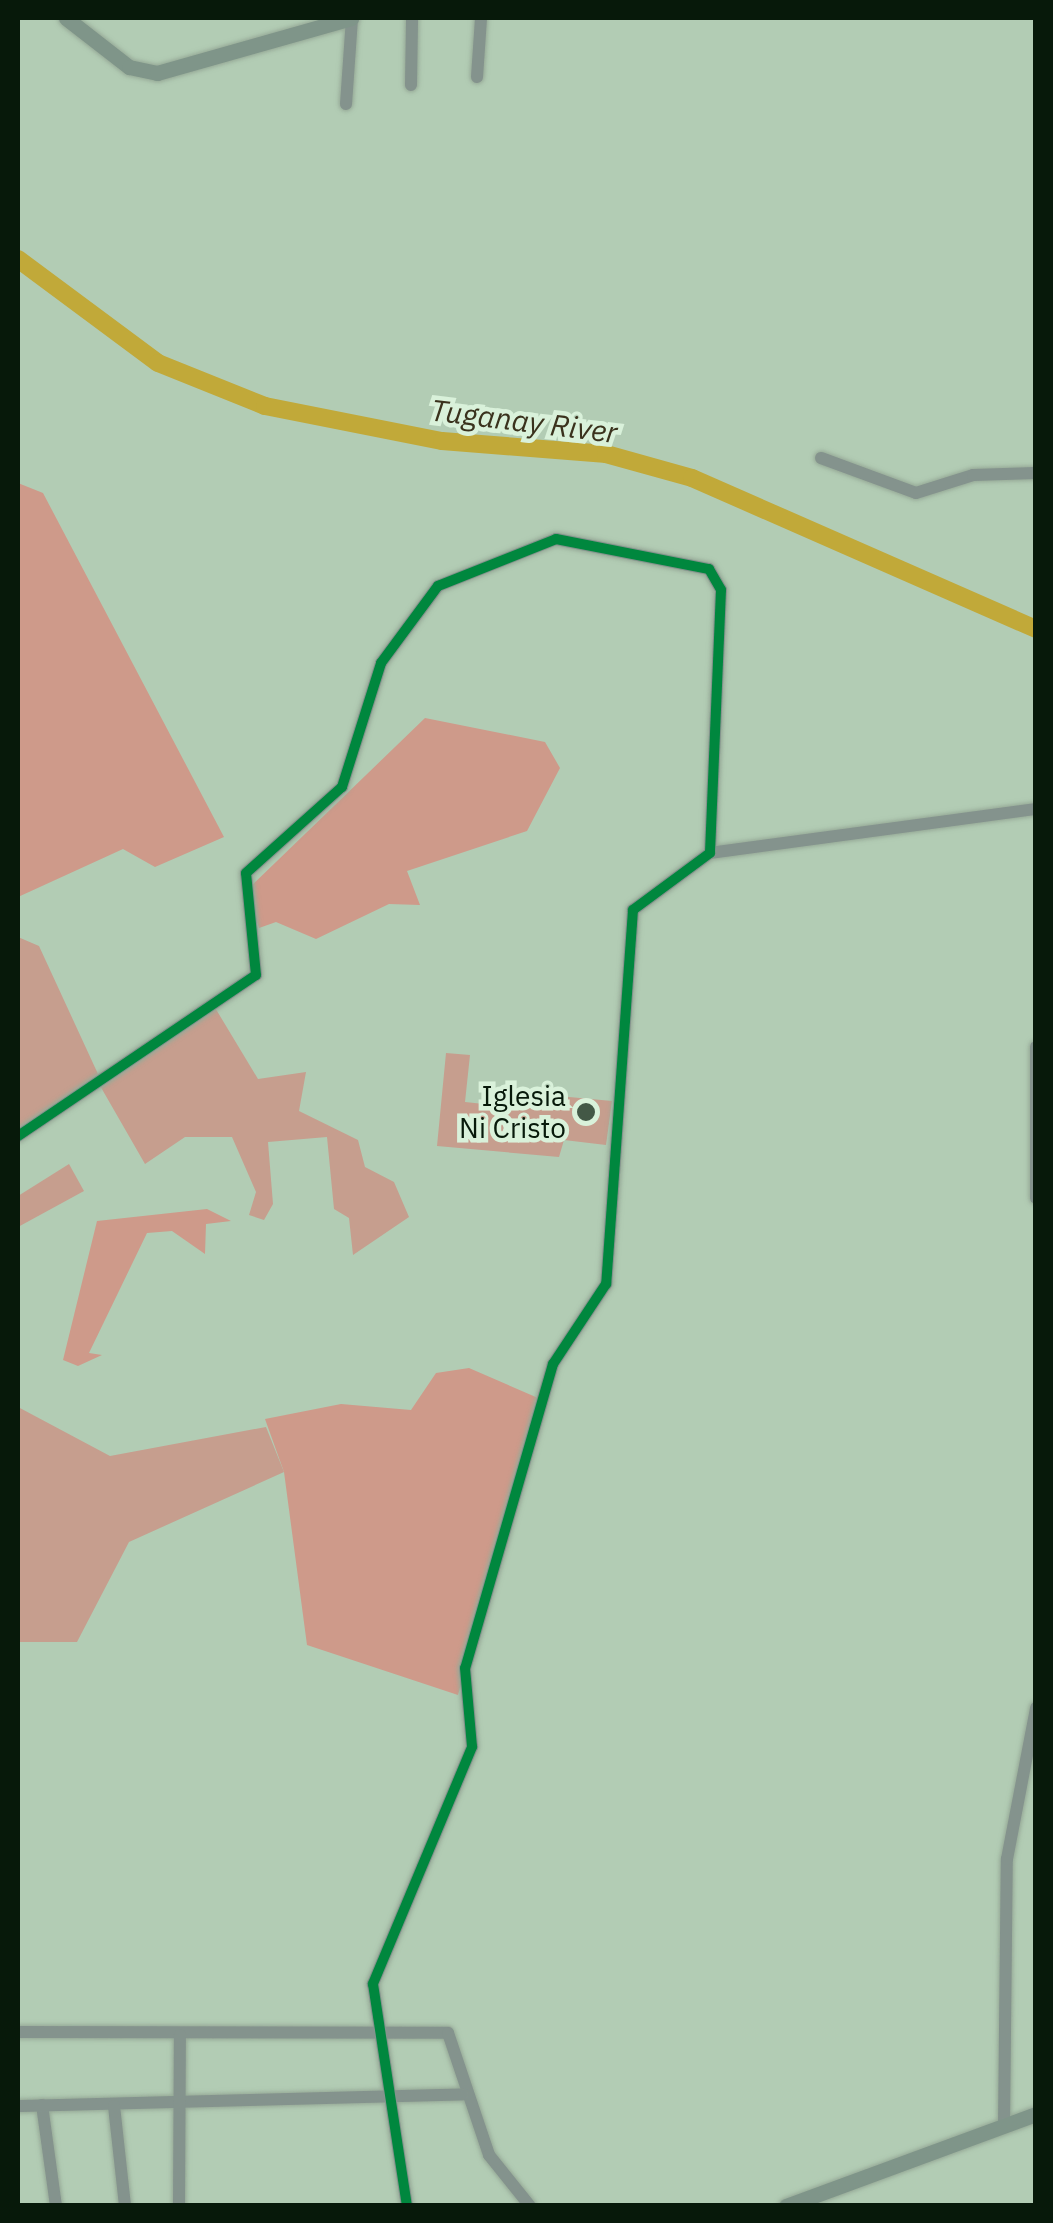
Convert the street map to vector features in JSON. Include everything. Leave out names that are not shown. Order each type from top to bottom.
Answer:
[{"type":"main road","points":[[66,18],[129,67],[157,72],[352,18]]},
{"type":"main road","points":[[786,2206],[1036,2114]]},
{"type":"street","points":[[346,104],[352,18]]},
{"type":"street","points":[[410,85],[412,18]]},
{"type":"street","points":[[477,77],[481,18]]},
{"type":"street","points":[[821,458],[916,493],[973,474],[1036,473]]},
{"type":"street","points":[[18,1136],[256,975],[250,866],[342,786],[391,644],[454,576],[568,538],[709,569],[720,590],[710,853]]},
{"type":"street","points":[[407,2206],[373,1984],[472,1747],[465,1668],[553,1364],[606,1284],[633,910],[710,853],[1036,809]]},
{"type":"street","points":[[1036,1047],[1036,1198]]},
{"type":"street","points":[[1004,2126],[1007,1859],[1036,1708]]},
{"type":"street","points":[[18,2032],[382,2038],[448,2033],[464,2094],[489,2155],[530,2206]]},
{"type":"street","points":[[179,2206],[180,2035]]},
{"type":"street","points":[[18,2106],[181,2107],[464,2094]]},
{"type":"street","points":[[42,2105],[56,2206]]},
{"type":"street","points":[[114,2106],[125,2206]]},
{"type":"shaded area","points":[[18,483],[43,493],[224,837],[155,867],[123,849],[18,897]]},
{"type":"shaded area","points":[[425,718],[545,742],[560,768],[527,831],[407,871],[420,905],[389,904],[316,939],[276,922],[259,928],[246,891]]},
{"type":"shaded area","points":[[18,937],[39,946],[98,1074],[214,1006],[258,1079],[306,1072],[299,1111],[358,1140],[365,1167],[394,1182],[409,1217],[353,1255],[349,1218],[334,1209],[327,1137],[268,1142],[273,1204],[264,1220],[249,1215],[256,1192],[232,1137],[185,1137],[145,1164],[95,1077],[18,1130]]},
{"type":"shaded area","points":[[446,1053],[470,1055],[465,1102],[523,1108],[537,1094],[612,1101],[606,1145],[564,1140],[559,1157],[437,1146]]},
{"type":"shaded area","points":[[69,1164],[84,1191],[18,1227],[18,1196]]},
{"type":"shaded area","points":[[207,1209],[231,1221],[206,1224],[205,1254],[172,1231],[147,1233],[89,1353],[102,1355],[78,1366],[63,1360],[97,1221]]},
{"type":"shaded area","points":[[469,1368],[538,1398],[458,1695],[307,1645],[284,1472],[265,1419],[341,1404],[411,1410],[436,1373]]},
{"type":"shaded area","points":[[18,1407],[110,1456],[266,1427],[284,1472],[129,1542],[77,1642],[18,1642]]},
{"type":"waterway","name":"Tuganay River","points":[[18,259],[158,363],[265,406],[442,441],[606,454],[692,478],[1036,629]]},
{"type":"cycle path","points":[[18,1136],[256,975],[246,873],[342,787],[381,663],[438,586],[556,539],[709,569],[721,590],[710,853],[633,910],[606,1284],[553,1364],[465,1668],[472,1747],[373,1984],[407,2206]]},
{"type":"place","name":"Iglesia Ni Cristo","points":[[586,1112]]}]
